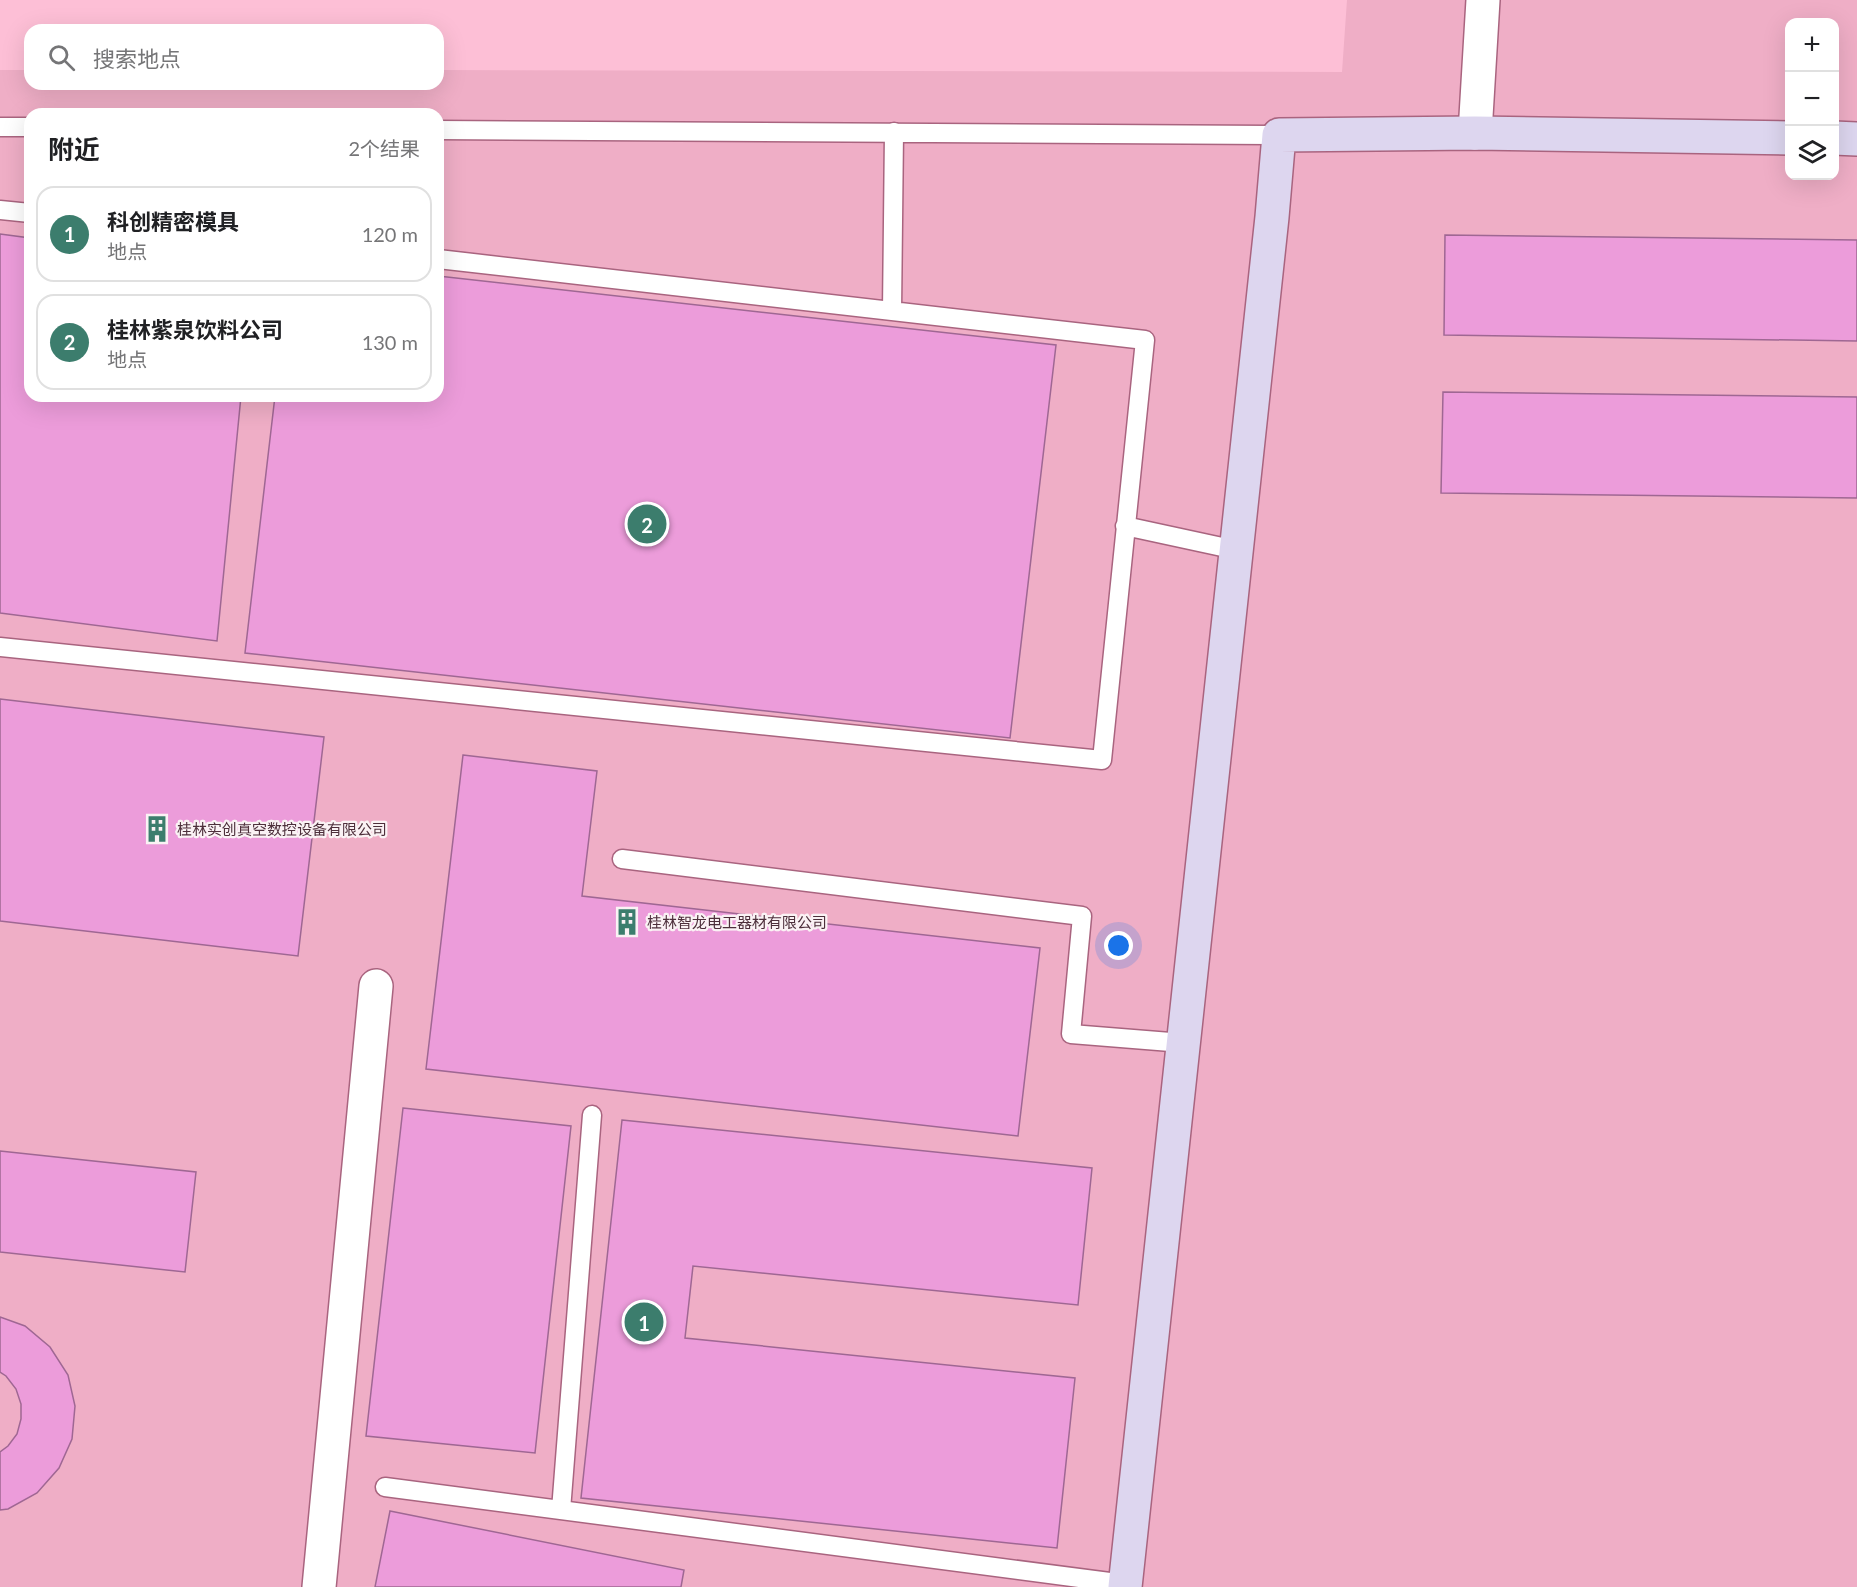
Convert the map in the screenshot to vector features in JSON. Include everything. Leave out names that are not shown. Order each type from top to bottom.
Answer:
[{"type":"street","points":[[1475,132],[1483,0]]},
{"type":"street","points":[[1125,1586],[1279,135],[1475,132],[1785,138]]},
{"type":"street","points":[[1839,138],[1857,139]]},
{"type":"street","points":[[319,1587],[376,986]]},
{"type":"lane","points":[[0,127],[24,127]]},
{"type":"lane","points":[[444,129],[1279,135]]},
{"type":"lane","points":[[892,311],[894,132]]},
{"type":"lane","points":[[0,210],[24,212]]},
{"type":"lane","points":[[0,647],[1102,760],[1145,340],[444,261]]},
{"type":"lane","points":[[1125,526],[1236,549]]},
{"type":"lane","points":[[622,859],[1082,916],[1071,1034],[1183,1043]]},
{"type":"lane","points":[[561,1510],[592,1114]]},
{"type":"lane","points":[[385,1487],[1125,1586]]},
{"type":"shaded area","points":[[1347,0],[1857,0],[1857,1587],[0,1587],[0,70],[24,70],[24,90],[444,90],[444,70],[1342,72]]},
{"type":"building","points":[[0,234],[24,237],[24,402],[240,402],[217,641],[0,613]]},
{"type":"building","points":[[1445,235],[1857,240],[1857,341],[1444,335]]},
{"type":"building","points":[[444,277],[1056,345],[1010,738],[245,653],[274,402],[444,402]]},
{"type":"building","points":[[1443,392],[1857,397],[1857,498],[1441,493]]},
{"type":"building","name":"桂林实创真空数控设备有限公司","points":[[0,699],[324,737],[298,956],[0,921]]},
{"type":"building","name":"桂林智龙电工器材有限公司","points":[[463,755],[597,771],[582,896],[1040,948],[1018,1136],[426,1069]]},
{"type":"building","points":[[403,1108],[571,1126],[535,1453],[366,1436]]},
{"type":"building","points":[[622,1120],[1092,1168],[1078,1305],[693,1266],[685,1338],[1075,1378],[1057,1548],[581,1498]]},
{"type":"building","points":[[0,1151],[196,1172],[185,1272],[0,1252]]},
{"type":"building","points":[[0,1317],[25,1326],[50,1347],[68,1375],[75,1406],[72,1439],[59,1468],[37,1493],[8,1509],[0,1510],[0,1452],[17,1434],[21,1419],[21,1404],[16,1389],[0,1372]]},
{"type":"building","points":[[390,1511],[684,1570],[681,1587],[375,1587]]},
{"type":"place","name":"桂林紫泉饮料公司","points":[[647,524]]},
{"type":"place","name":"桂林实创真空数控设备有限公司","points":[[157,829]]},
{"type":"place","name":"桂林智龙电工器材有限公司","points":[[627,922]]},
{"type":"place","name":"科创精密模具","points":[[644,1322]]}]
